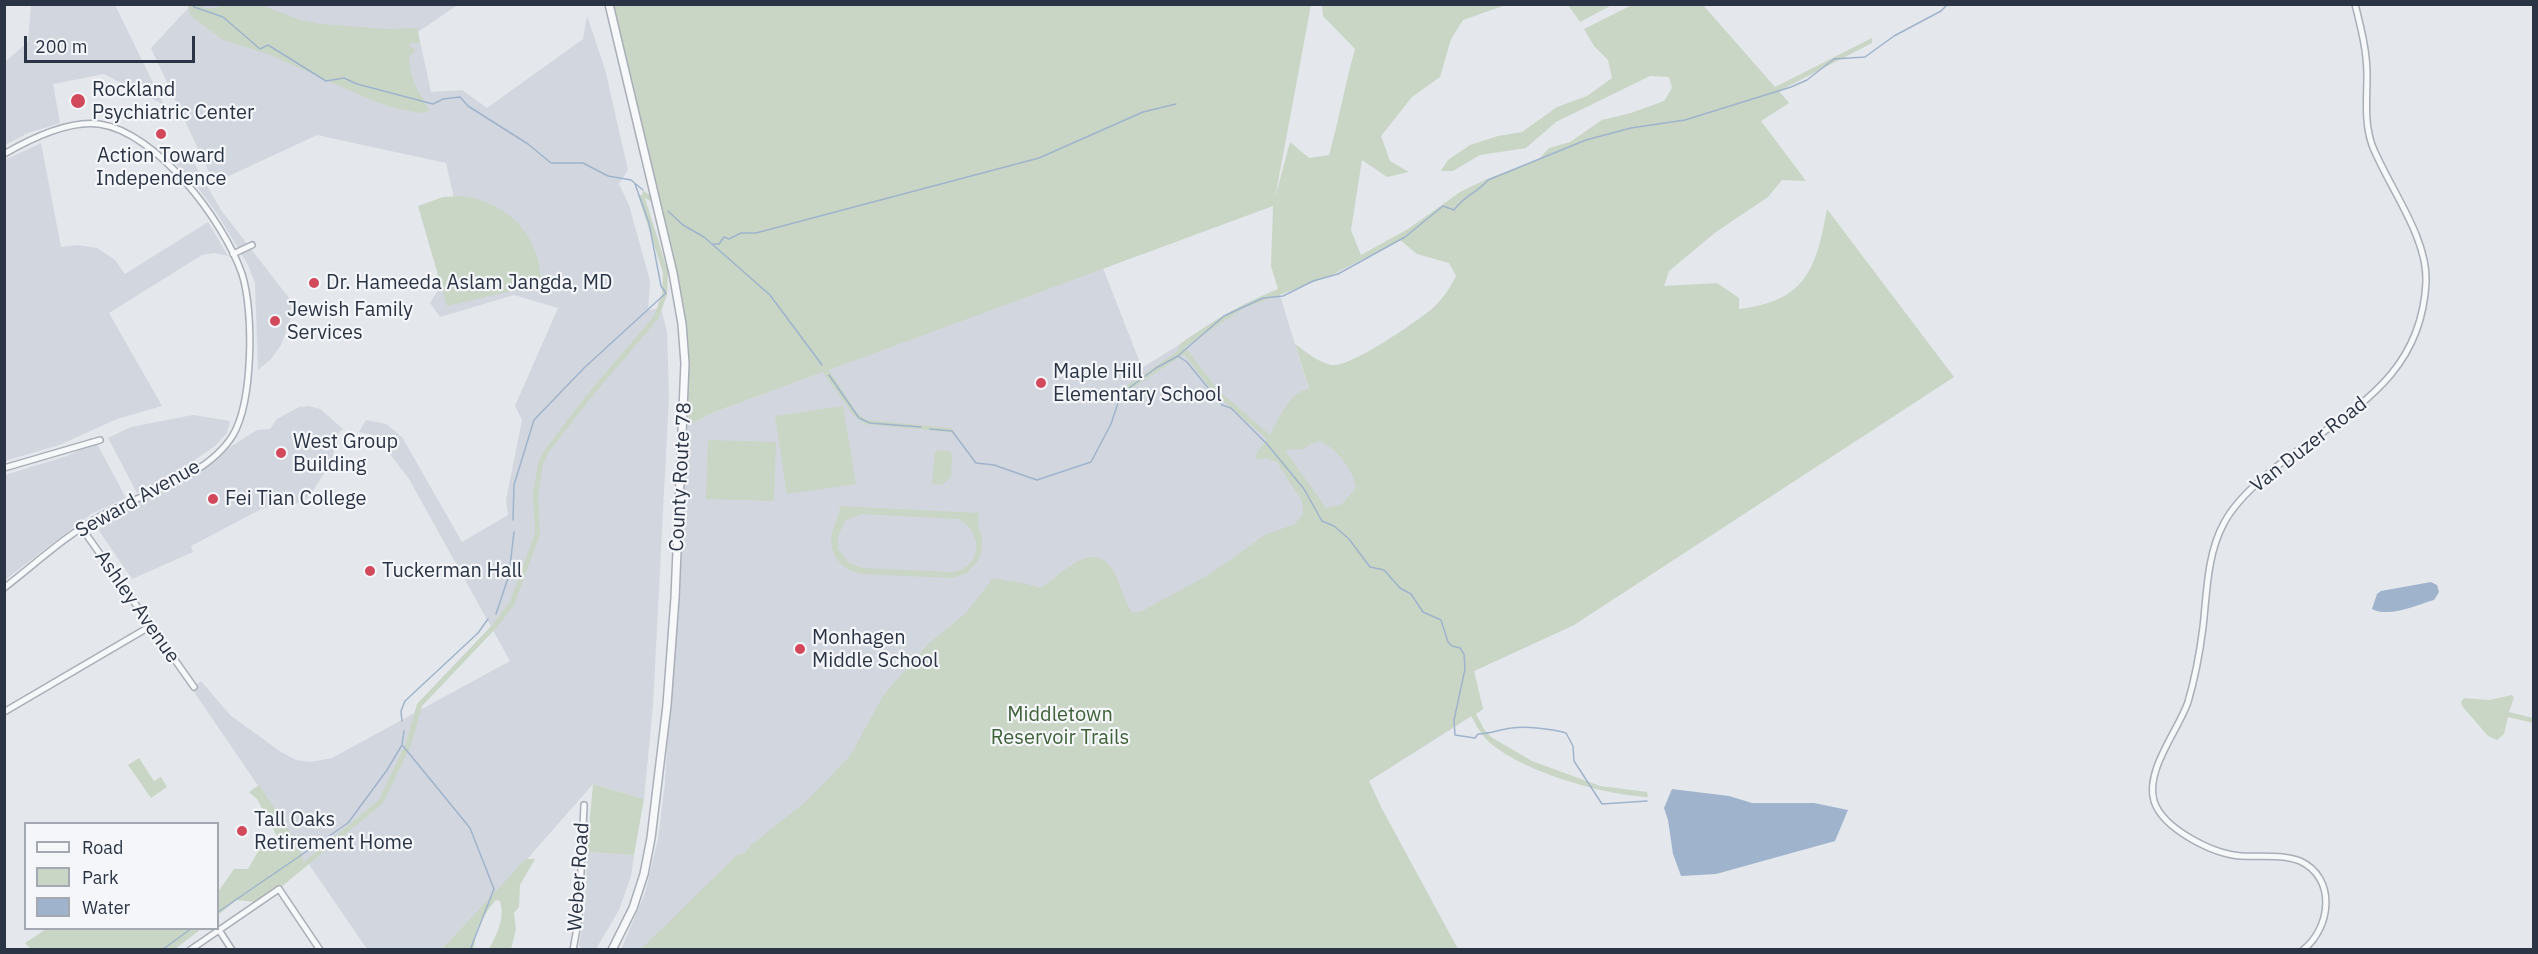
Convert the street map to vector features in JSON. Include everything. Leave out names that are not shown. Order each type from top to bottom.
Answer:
[{"type":"street","name":"County Route 78","points":[[609,4],[673,273],[682,324],[685,363],[675,598],[667,705],[651,838],[644,874],[633,908],[612,950]]},
{"type":"street","name":"Van Duzer Road","points":[[2302,950],[2319,932],[2325,912],[2326,895],[2317,875],[2310,867],[2292,858],[2238,856],[2224,853],[2188,836],[2161,814],[2154,800],[2152,782],[2187,702],[2202,635],[2212,555],[2217,536],[2225,520],[2243,498],[2276,466],[2367,401],[2382,387],[2405,355],[2421,314],[2426,277],[2422,254],[2368,130],[2365,46],[2355,4]]},
{"type":"street","name":"Seward Avenue","points":[[4,154],[41,137],[73,126],[98,124],[117,129],[148,148],[173,171],[217,225],[233,254],[245,287],[248,331],[244,403],[233,434],[217,453],[186,475],[109,511],[81,528],[4,588]]},
{"type":"street","points":[[233,254],[252,245]]},
{"type":"street","points":[[4,468],[100,440]]},
{"type":"street","name":"Ashley Avenue","points":[[81,528],[149,627],[194,687]]},
{"type":"street","points":[[4,712],[149,627]]},
{"type":"street","name":"Weber Road","points":[[573,950],[579,917],[584,805]]},
{"type":"street","points":[[190,950],[279,889],[320,950]]},
{"type":"street","points":[[219,930],[232,950]]},
{"type":"shaded area","points":[[459,4],[418,32],[431,92],[462,90],[487,108],[583,39],[587,16],[605,69],[628,170],[619,184],[629,205],[650,281],[648,310],[661,308],[667,332],[669,396],[653,705],[644,799],[593,784],[515,873],[442,949],[367,949],[308,863],[303,862],[298,844],[192,689],[201,681],[230,715],[281,752],[296,760],[311,762],[332,758],[510,661],[409,479],[376,436],[359,432],[366,420],[386,424],[402,437],[462,542],[508,515],[506,500],[522,420],[515,406],[558,308],[514,295],[440,317],[430,303],[465,247],[446,163],[317,135],[214,183],[151,48],[191,5]]},
{"type":"shaded area","points":[[31,5],[115,5],[164,105],[104,74],[53,84],[60,123],[28,133],[5,145],[5,62],[28,42]]},
{"type":"shaded area","points":[[41,143],[61,247],[78,245],[97,248],[115,260],[125,274],[208,222],[228,256],[214,253],[202,255],[109,313],[162,406],[117,419],[59,445],[5,461],[5,160]]},
{"type":"shaded area","points":[[188,153],[221,210],[292,302],[291,318],[281,345],[271,359],[258,370],[255,283],[248,265],[218,215],[196,185],[172,160]]},
{"type":"shaded area","points":[[1103,268],[1142,368],[1233,311],[1279,292],[1312,400],[1574,625],[1474,671],[1483,709],[1369,781],[1381,807],[647,949],[621,950],[645,893],[658,839],[665,783],[684,428],[712,413]]},
{"type":"shaded area","points":[[309,406],[320,409],[343,429],[339,432],[331,463],[308,498],[296,504],[263,508],[191,546],[193,552],[132,579],[93,522],[180,479],[257,430],[270,429],[277,419],[299,407]]},
{"type":"shaded area","points":[[193,415],[230,421],[227,433],[215,446],[172,476],[137,493],[108,438],[131,427]]},
{"type":"shaded area","points":[[96,442],[126,498],[91,514],[5,580],[5,475],[67,456]]},
{"type":"shaded area","points":[[587,852],[634,855],[631,876],[619,910],[596,949],[584,949],[579,946],[585,909]]},
{"type":"green space","points":[[191,4],[205,8],[217,8],[218,5],[261,5],[300,20],[320,24],[387,29],[417,28],[420,43],[411,43],[409,46],[416,50],[409,57],[411,73],[430,111],[420,113],[394,108],[268,54],[223,40],[191,16],[188,7]]},
{"type":"green space","name":"Middletown Reservoir Trails","points":[[612,5],[1311,5],[1275,198],[1290,142],[1309,158],[1329,155],[1336,129],[1355,49],[1323,16],[1322,5],[1506,5],[1463,20],[1451,39],[1440,77],[1412,97],[1381,136],[1390,161],[1409,172],[1387,177],[1362,160],[1351,230],[1361,255],[1408,229],[1460,192],[1538,160],[1549,148],[1570,142],[1602,120],[1631,113],[1664,101],[1672,88],[1669,77],[1650,76],[1556,122],[1526,148],[1480,155],[1453,171],[1441,171],[1448,160],[1470,145],[1498,136],[1522,132],[1557,107],[1587,96],[1612,78],[1608,60],[1594,46],[1584,29],[1632,5],[1703,5],[1775,87],[1872,38],[1872,43],[1779,91],[1789,103],[1761,121],[1806,181],[1782,180],[1768,197],[1716,232],[1669,271],[1664,286],[1717,283],[1739,298],[1739,309],[1762,305],[1780,298],[1794,289],[1812,264],[1827,209],[1954,377],[1574,625],[1474,671],[1483,709],[1476,714],[1491,737],[1532,761],[1600,786],[1647,792],[1648,797],[1609,792],[1586,786],[1519,762],[1487,740],[1471,716],[1369,781],[1458,949],[641,949],[737,855],[745,853],[751,845],[803,804],[850,756],[883,696],[928,644],[966,613],[993,578],[1041,588],[1079,561],[1088,557],[1097,557],[1106,562],[1114,572],[1132,612],[1140,612],[1210,574],[1265,535],[1295,524],[1303,514],[1302,501],[1277,462],[1266,458],[1257,460],[1255,456],[1267,439],[1214,393],[1184,354],[1117,398],[1125,387],[1178,351],[1180,344],[1192,335],[1239,307],[1278,289],[1271,266],[1273,206],[829,370],[857,413],[867,420],[951,428],[956,433],[865,424],[854,416],[823,372],[712,413],[684,428],[685,353],[657,205],[645,198],[668,272],[667,295],[658,319],[589,400],[548,453],[543,464],[538,494],[540,534],[514,605],[498,626],[422,706],[411,745],[383,803],[258,906],[193,949],[184,950],[213,930],[219,930],[219,926],[254,902],[237,900],[219,914],[219,891],[234,869],[248,869],[263,843],[274,848],[279,840],[257,799],[249,792],[259,785],[298,844],[304,862],[379,800],[406,743],[417,704],[494,623],[510,602],[535,533],[533,493],[538,463],[544,451],[585,397],[654,316],[662,294],[663,273],[638,195],[642,195],[643,191],[654,197]],"holes":[[[1400,240],[1417,254],[1449,263],[1456,276],[1440,300],[1408,326],[1366,353],[1340,364],[1331,365],[1321,362],[1295,344],[1309,389],[1290,400],[1270,435],[1218,390],[1185,347],[1244,308],[1330,276]],[[1320,441],[1343,460],[1352,474],[1356,488],[1342,504],[1326,508],[1285,450],[1304,449]]]},
{"type":"green space","points":[[1568,5],[1612,5],[1580,22]]},
{"type":"green space","points":[[461,196],[493,205],[519,224],[535,251],[541,284],[447,306],[418,206],[443,197]]},
{"type":"green space","points":[[843,406],[856,484],[787,494],[775,416]]},
{"type":"green space","points":[[708,440],[776,442],[774,501],[706,499]]},
{"type":"green space","points":[[938,450],[949,451],[952,454],[951,477],[942,485],[932,484],[935,453]]},
{"type":"green space","points":[[840,506],[979,513],[978,527],[982,536],[982,549],[978,561],[967,573],[952,578],[855,572],[838,560],[832,548],[832,533]],"holes":[[[861,514],[959,519],[972,532],[976,540],[976,548],[970,563],[963,569],[953,572],[863,568],[849,563],[838,549],[838,536],[845,521]]]},
{"type":"green space","points":[[2512,695],[2514,698],[2509,712],[2533,718],[2533,723],[2508,717],[2504,734],[2497,740],[2488,736],[2461,702],[2464,698],[2489,700]]},
{"type":"green space","points":[[139,758],[154,781],[161,777],[167,787],[151,798],[128,765]]},
{"type":"green space","points":[[593,784],[644,799],[634,855],[587,852]]},
{"type":"green space","points":[[526,859],[535,859],[520,885],[519,907],[514,913],[516,929],[511,949],[489,949],[502,914],[500,901],[496,900],[476,932],[473,949],[442,949]]},
{"type":"green space","points":[[44,930],[200,930],[175,949],[31,949],[25,943]]},
{"type":"water","points":[[2431,582],[2437,585],[2439,592],[2434,600],[2395,611],[2372,609],[2377,594],[2381,591]]},
{"type":"water","points":[[1672,789],[1729,796],[1752,803],[1814,803],[1848,810],[1835,841],[1716,874],[1681,876],[1673,854],[1664,808]]},
{"type":"waterway","points":[[192,4],[194,7],[223,17],[260,49],[268,45],[326,81],[344,78],[357,84],[433,104],[443,99],[460,97],[468,106],[528,144],[551,163],[583,163],[608,176],[631,180],[643,190]]},
{"type":"waterway","points":[[1179,355],[1224,316],[1263,298],[1283,296],[1313,281],[1338,274],[1405,237],[1443,206],[1454,210],[1488,180],[1586,140],[1631,128],[1685,120],[1791,87],[1807,80],[1834,59],[1865,57],[1894,36],[1941,11],[1948,4]]},
{"type":"waterway","points":[[712,244],[719,244],[724,237],[729,239],[741,233],[756,233],[1039,158],[1143,112],[1176,104]]},
{"type":"waterway","points":[[513,520],[514,485],[534,420],[584,368],[666,293],[661,286],[649,223],[635,184]]},
{"type":"waterway","points":[[668,211],[683,225],[704,237],[770,295],[822,365]]},
{"type":"waterway","points":[[930,429],[952,431],[976,463],[994,465],[1037,480],[1091,462],[1111,424],[1121,394],[1156,368],[1178,356],[1187,362],[1222,405],[1231,408],[1267,444],[1304,489],[1322,521],[1334,526],[1349,539],[1370,567],[1384,570],[1400,588],[1411,594],[1423,612],[1441,620],[1448,642],[1460,648],[1464,654],[1465,669],[1454,720],[1455,735],[1475,738],[1478,734],[1518,727],[1566,733],[1573,746],[1574,761],[1602,804],[1647,801]]},
{"type":"waterway","points":[[829,375],[859,418],[870,423],[921,427]]},
{"type":"waterway","points":[[496,614],[509,575],[514,532]]},
{"type":"waterway","points":[[402,721],[401,711],[405,701],[478,633],[488,619]]},
{"type":"waterway","points":[[219,911],[348,823],[387,770],[402,745],[404,731]]},
{"type":"waterway","points":[[403,746],[470,828],[494,889],[470,950]]},
{"type":"waterway","points":[[162,950],[189,930]]},
{"type":"place","name":"Rockland Psychiatric Center","points":[[78,101]]},
{"type":"place","name":"Action Toward Independence","points":[[161,134]]},
{"type":"place","name":"Dr. Hameeda Aslam Jangda, MD","points":[[314,283]]},
{"type":"place","name":"Jewish Family Services","points":[[275,321]]},
{"type":"place","name":"Maple Hill Elementary School","points":[[1041,383]]},
{"type":"place","name":"West Group Building","points":[[281,453]]},
{"type":"place","name":"Fei Tian College","points":[[213,499]]},
{"type":"place","name":"Tuckerman Hall","points":[[370,571]]},
{"type":"place","name":"Monhagen Middle School","points":[[800,649]]},
{"type":"place","name":"Tall Oaks Retirement Home","points":[[242,831]]}]
